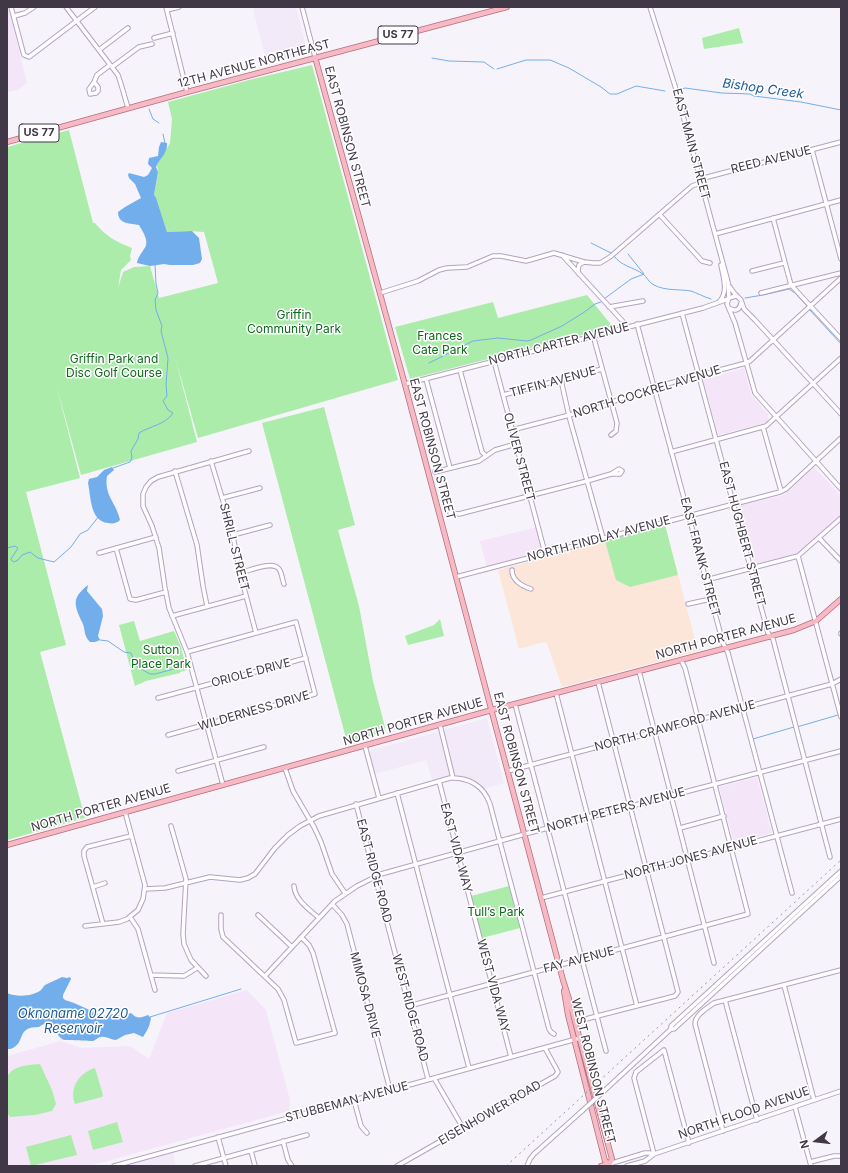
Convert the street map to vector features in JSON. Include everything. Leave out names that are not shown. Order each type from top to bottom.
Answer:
[{"type":"main road","name":"12TH AVENUE NORTHEAST","points":[[7,142],[128,108],[507,7]]},
{"type":"main road","name":"EAST ROBINSON STREET","points":[[315,58],[405,384],[541,898]]},
{"type":"main road","name":"NORTH PORTER AVENUE","points":[[7,845],[440,724],[798,629],[816,621],[841,599]]},
{"type":"main road","name":"WEST ROBINSON STREET","points":[[541,898],[612,1159],[610,1165],[605,1161],[574,1040],[567,1010],[563,980]]},
{"type":"main road","name":"NORTH FLOOD AVENUE","points":[[601,1166],[610,1165]]},
{"type":"street","points":[[11,7],[24,55],[28,57],[33,55],[95,7]]},
{"type":"street","points":[[14,16],[25,13],[34,7]]},
{"type":"street","points":[[66,7],[111,66],[121,84],[128,108]]},
{"type":"street","points":[[179,7],[166,9],[188,92]]},
{"type":"street","name":"EAST ROBINSON STREET","points":[[302,7],[315,58]]},
{"type":"street","name":"EAST MAIN STREET","points":[[650,7],[676,86],[728,282],[728,298]]},
{"type":"street","points":[[99,50],[128,28]]},
{"type":"street","points":[[154,38],[173,33]]},
{"type":"street","points":[[94,82],[97,75],[139,47],[152,44]]},
{"type":"street","name":"REED AVENUE","points":[[700,179],[841,142]]},
{"type":"street","points":[[812,150],[841,259]]},
{"type":"street","points":[[380,293],[418,281],[439,270],[467,267],[490,257],[501,256],[526,261],[551,254],[562,255],[584,262],[594,263],[604,261],[660,215],[692,186],[701,183]]},
{"type":"street","points":[[715,234],[841,200]]},
{"type":"street","points":[[660,215],[702,261],[710,263]]},
{"type":"street","points":[[773,218],[791,285],[841,339]]},
{"type":"street","points":[[715,304],[723,298],[725,288],[719,248]]},
{"type":"street","points":[[562,255],[627,326]]},
{"type":"street","points":[[579,275],[579,265],[584,262]]},
{"type":"street","points":[[752,271],[784,263]]},
{"type":"street","points":[[761,293],[841,273]]},
{"type":"street","name":"NORTH COCKREL AVENUE","points":[[512,430],[569,416],[746,363],[841,278]]},
{"type":"street","name":"EAST MAIN STREET","points":[[728,282],[736,296]]},
{"type":"street","points":[[841,414],[744,309],[739,298],[736,296],[728,298],[728,307],[735,323],[754,390],[758,398],[841,489]]},
{"type":"street","name":"NORTH CARTER AVENUE","points":[[405,384],[682,313],[715,304],[728,298]]},
{"type":"street","points":[[609,307],[643,301]]},
{"type":"street","points":[[735,323],[736,310],[741,305],[741,302]]},
{"type":"street","name":"NORTH CARTER AVENUE","points":[[715,304],[728,307]]},
{"type":"street","points":[[728,307],[750,315]]},
{"type":"street","name":"EAST HUGHBERT STREET","points":[[682,313],[768,633],[773,639],[830,857]]},
{"type":"street","name":"EAST FRANK STREET","points":[[637,324],[723,643],[726,648],[743,708],[792,893]]},
{"type":"street","points":[[593,335],[617,424],[616,431],[611,435]]},
{"type":"street","points":[[671,452],[763,427],[841,358]]},
{"type":"street","name":"OLIVER STREET","points":[[494,361],[545,553]]},
{"type":"street","name":"TIFFIN AVENUE","points":[[503,395],[602,369]]},
{"type":"street","points":[[460,370],[482,452],[485,455]]},
{"type":"street","points":[[426,379],[450,468]]},
{"type":"street","points":[[561,380],[569,416],[603,538]]},
{"type":"street","points":[[763,427],[781,491]]},
{"type":"street","name":"NORTH FINDLAY AVENUE","points":[[456,577],[781,491],[786,489],[841,438]]},
{"type":"street","points":[[435,472],[479,460],[495,450],[516,444]]},
{"type":"street","points":[[223,785],[187,652],[172,616],[156,537],[143,506],[143,494],[151,481],[161,475],[249,451]]},
{"type":"street","name":"SHRILL STREET","points":[[211,461],[233,535],[240,573],[256,633]]},
{"type":"street","points":[[175,471],[197,545],[207,606]]},
{"type":"street","points":[[450,512],[459,514],[610,474]]},
{"type":"street","points":[[222,498],[260,488]]},
{"type":"street","points":[[706,580],[798,556],[841,518]]},
{"type":"street","points":[[233,535],[270,525]]},
{"type":"street","points":[[99,553],[156,537]]},
{"type":"street","points":[[820,538],[841,561]]},
{"type":"street","points":[[116,548],[130,599],[136,600],[166,592]]},
{"type":"street","points":[[798,556],[841,717]]},
{"type":"street","points":[[240,573],[274,565],[280,570],[284,584]]},
{"type":"street","points":[[512,570],[513,577],[517,582],[531,589]]},
{"type":"street","points":[[172,616],[246,596]]},
{"type":"street","points":[[688,604],[711,599]]},
{"type":"street","name":"WILDERNESS DRIVE","points":[[168,735],[315,694],[296,622],[256,633]]},
{"type":"street","points":[[187,652],[256,633]]},
{"type":"street","name":"ORIOLE DRIVE","points":[[158,698],[306,658]]},
{"type":"street","points":[[681,660],[732,847]]},
{"type":"street","points":[[639,671],[714,963]]},
{"type":"street","name":"NORTH CRAWFORD AVENUE","points":[[508,771],[832,684],[841,679]]},
{"type":"street","points":[[582,1020],[675,996],[678,992],[598,682]]},
{"type":"street","points":[[556,693],[637,1006]]},
{"type":"street","points":[[515,704],[606,1050]]},
{"type":"street","points":[[440,724],[453,778]]},
{"type":"street","points":[[365,746],[379,798]]},
{"type":"street","points":[[178,771],[264,747]]},
{"type":"street","name":"NORTH PETERS AVENUE","points":[[265,976],[332,904],[346,893],[376,877],[416,864],[525,834],[841,750]]},
{"type":"street","points":[[285,768],[291,787],[310,820],[323,847],[332,874],[346,893]]},
{"type":"street","points":[[145,889],[165,888],[210,877],[240,880],[251,877],[283,839],[310,820],[323,814],[356,804],[439,781],[453,778],[463,778],[480,787],[485,793],[490,804],[549,1029],[550,1032],[554,1034]]},
{"type":"street","name":"EAST VIDA WAY","points":[[439,781],[474,916]]},
{"type":"street","points":[[396,793],[469,1068]]},
{"type":"street","name":"EAST RIDGE ROAD","points":[[356,804],[391,937]]},
{"type":"street","points":[[85,926],[119,922],[130,917],[144,899],[145,889],[125,812]]},
{"type":"street","points":[[680,828],[724,816]]},
{"type":"street","name":"NORTH JONES AVENUE","points":[[541,898],[841,819]]},
{"type":"street","points":[[171,826],[186,882],[184,940],[186,952],[197,968],[206,976]]},
{"type":"street","points":[[103,924],[84,856],[84,851],[87,847],[131,836]]},
{"type":"street","name":"FAY AVENUE","points":[[409,1006],[748,914],[732,847]]},
{"type":"street","points":[[672,1029],[671,1026],[841,871]]},
{"type":"street","points":[[527,1166],[534,1154],[672,1029],[674,1029],[841,876]]},
{"type":"street","points":[[93,886],[105,884]]},
{"type":"street","points":[[294,886],[294,892],[297,897],[319,918]]},
{"type":"street","name":"MIMOSA DRIVE","points":[[332,904],[347,924],[390,1090]]},
{"type":"street","points":[[221,915],[221,929],[223,937],[265,976],[278,989],[284,998],[296,1043],[335,1033],[313,952],[309,945],[301,937]]},
{"type":"street","points":[[258,915],[292,948]]},
{"type":"street","name":"WEST VIDA WAY","points":[[474,916],[511,1057]]},
{"type":"street","points":[[130,917],[138,929],[155,990]]},
{"type":"street","name":"WEST RIDGE ROAD","points":[[391,937],[428,1079]]},
{"type":"street","points":[[151,975],[184,976],[197,968]]},
{"type":"street","points":[[723,1131],[695,1021],[714,1004],[841,970]]},
{"type":"street","points":[[784,985],[814,1100]]},
{"type":"street","points":[[726,1000],[757,1120]]},
{"type":"street","name":"STUBBEMAN AVENUE","points":[[114,1166],[580,1038]]},
{"type":"street","name":"EISENHOWER ROAD","points":[[397,1166],[555,1076],[558,1072],[545,1048]]},
{"type":"street","points":[[654,1154],[634,1078],[636,1072],[664,1050],[689,1143]]},
{"type":"street","points":[[434,1078],[463,1128]]},
{"type":"street","name":"NORTH FLOOD AVENUE","points":[[627,1166],[645,1160],[654,1154],[841,1091]]},
{"type":"street","points":[[354,1100],[361,1126],[367,1133]]},
{"type":"street","points":[[795,1107],[810,1164],[834,1156],[841,1156]]},
{"type":"street","points":[[195,1166],[308,1135]]},
{"type":"street","points":[[218,1137],[226,1166]]},
{"type":"street","points":[[283,1141],[288,1160],[292,1166]]},
{"type":"street","points":[[251,1150],[255,1166]]},
{"type":"street","name":"NORTH FLOOD AVENUE","points":[[610,1165],[645,1153],[654,1154]]},
{"type":"street","points":[[131,1161],[133,1166]]},
{"type":"shaded area","points":[[7,7],[27,83],[18,90],[7,92]]},
{"type":"shaded area","points":[[259,7],[296,7],[308,54],[267,64],[253,9]]},
{"type":"shaded area","points":[[744,368],[751,395],[768,414],[768,421],[718,435],[703,380]]},
{"type":"shaded area","points":[[814,467],[841,496],[841,514],[799,553],[754,564],[738,506],[784,495]]},
{"type":"shaded area","points":[[665,525],[698,651],[562,687],[547,643],[544,642],[519,649],[498,570]]},
{"type":"shaded area","points":[[538,527],[545,553],[487,567],[480,541]]},
{"type":"shaded area","points":[[487,718],[504,783],[483,789],[457,777],[433,782],[426,760],[374,774],[369,751]]},
{"type":"shaded area","points":[[757,777],[772,833],[734,843],[719,787]]},
{"type":"shaded area","points":[[247,990],[266,1010],[290,1100],[289,1111],[89,1166],[7,1166],[7,1056],[61,1041],[81,1048],[130,1046],[149,1059],[167,1013]]},
{"type":"shaded area","points":[[173,1153],[176,1166],[123,1166],[129,1164]]},
{"type":"green space","points":[[739,28],[743,43],[704,49],[702,38]]},
{"type":"green space","points":[[312,65],[398,380],[198,438],[175,357],[197,442],[81,475],[56,384],[80,478],[26,492],[66,645],[40,652],[85,818],[7,840],[7,147],[69,130],[93,223],[95,223],[103,232],[112,238],[132,248],[130,256],[131,260],[121,270],[118,288],[123,272],[134,267],[150,266],[159,298],[218,283],[204,232],[167,232],[154,195],[158,172],[157,165],[170,143],[172,119],[168,102]]},
{"type":"green space","name":"Frances Cate Park","points":[[587,295],[613,327],[410,379],[395,327],[493,302],[498,318]]},
{"type":"green space","points":[[324,407],[355,525],[338,530],[359,606],[373,681],[385,727],[385,732],[347,742],[262,423]]},
{"type":"green space","points":[[665,525],[678,575],[630,587],[616,580],[605,541]]},
{"type":"green space","points":[[440,619],[444,636],[408,645],[405,636],[434,625]]},
{"type":"green space","name":"Sutton Place Park","points":[[134,621],[140,641],[174,631],[181,647],[187,670],[146,681],[135,686],[119,625]]},
{"type":"green space","name":"Tull’s Park","points":[[509,886],[520,928],[482,938],[471,896]]},
{"type":"green space","points":[[40,1064],[52,1090],[56,1104],[52,1111],[35,1115],[10,1117],[7,1112],[6,1090],[6,1081],[9,1074],[12,1070],[21,1066]]},
{"type":"green space","points":[[95,1068],[103,1095],[102,1097],[75,1104],[73,1098],[74,1087],[84,1073]]},
{"type":"green space","points":[[117,1122],[123,1142],[93,1150],[88,1131]]},
{"type":"green space","points":[[71,1135],[77,1155],[31,1166],[26,1147]]},
{"type":"water","points":[[161,142],[167,143],[167,147],[156,167],[158,172],[154,195],[167,232],[192,231],[199,238],[202,259],[200,263],[193,265],[164,264],[150,266],[137,263],[146,246],[145,237],[139,225],[126,223],[120,219],[119,216],[118,212],[141,198],[135,184],[129,178],[129,173],[144,177],[148,175],[152,168],[148,164],[149,158],[158,156]]},
{"type":"water","points":[[112,467],[114,470],[107,476],[107,489],[120,520],[116,523],[108,523],[98,518],[92,508],[88,483],[89,479],[97,477],[104,470]]},
{"type":"water","points":[[88,585],[87,591],[102,609],[103,616],[98,636],[100,640],[95,642],[90,642],[86,637],[76,606],[77,597]]},
{"type":"water","name":"Oknoname 02720 Reservoir","points":[[62,977],[70,977],[71,979],[63,995],[65,1000],[103,1016],[114,1014],[124,1015],[131,1013],[139,1017],[148,1015],[151,1018],[148,1029],[143,1037],[134,1033],[125,1035],[116,1040],[99,1037],[93,1041],[65,1040],[61,1038],[54,1028],[48,1023],[39,1027],[27,1029],[17,1045],[7,1049],[7,993],[19,996],[33,994],[41,990],[45,985]]},
{"type":"waterway","name":"Bishop Creek","points":[[432,58],[449,61],[484,62],[494,69]]},
{"type":"waterway","name":"Bishop Creek","points":[[497,69],[526,60],[550,60],[569,68],[610,94],[617,94],[636,86],[665,91]]},
{"type":"waterway","name":"Bishop Creek","points":[[682,89],[685,88],[722,93],[750,94],[754,96],[801,102],[841,110]]},
{"type":"waterway","points":[[149,109],[153,119],[159,123]]},
{"type":"waterway","points":[[163,134],[165,143]]},
{"type":"waterway","points":[[591,243],[611,253]]},
{"type":"waterway","points":[[604,299],[631,279],[644,274],[628,254]]},
{"type":"waterway","points":[[614,256],[624,264],[643,274],[652,284],[658,287],[691,291],[711,299]]},
{"type":"waterway","points":[[113,468],[130,462],[132,458],[131,451],[138,439],[139,433],[162,423],[173,413],[168,410],[163,401],[167,396],[166,385],[168,358],[161,331],[162,326],[156,310],[155,300],[158,293],[155,265]]},
{"type":"waterway","points":[[745,298],[789,289],[795,293],[807,306]]},
{"type":"waterway","points":[[429,363],[473,341],[498,338],[527,341],[531,340],[562,326],[595,304],[601,302]]},
{"type":"waterway","points":[[809,309],[841,344]]},
{"type":"waterway","points":[[7,548],[15,546],[18,548],[11,559],[14,562],[22,555],[30,552],[38,558],[54,562],[71,547],[80,534],[88,530],[99,516]]},
{"type":"waterway","points":[[100,640],[108,641],[124,652],[131,653],[136,666],[150,674],[185,666]]},
{"type":"waterway","points":[[797,727],[838,715]]},
{"type":"waterway","points":[[753,739],[794,727]]},
{"type":"waterway","points":[[150,1017],[241,989]]},
{"type":"railway","points":[[506,1166],[841,860]]},
{"type":"park label","name":"Griffin Community Park","points":[[294,322]]},
{"type":"park label","name":"Griffin Park and Disc Golf Course","points":[[114,366]]}]
